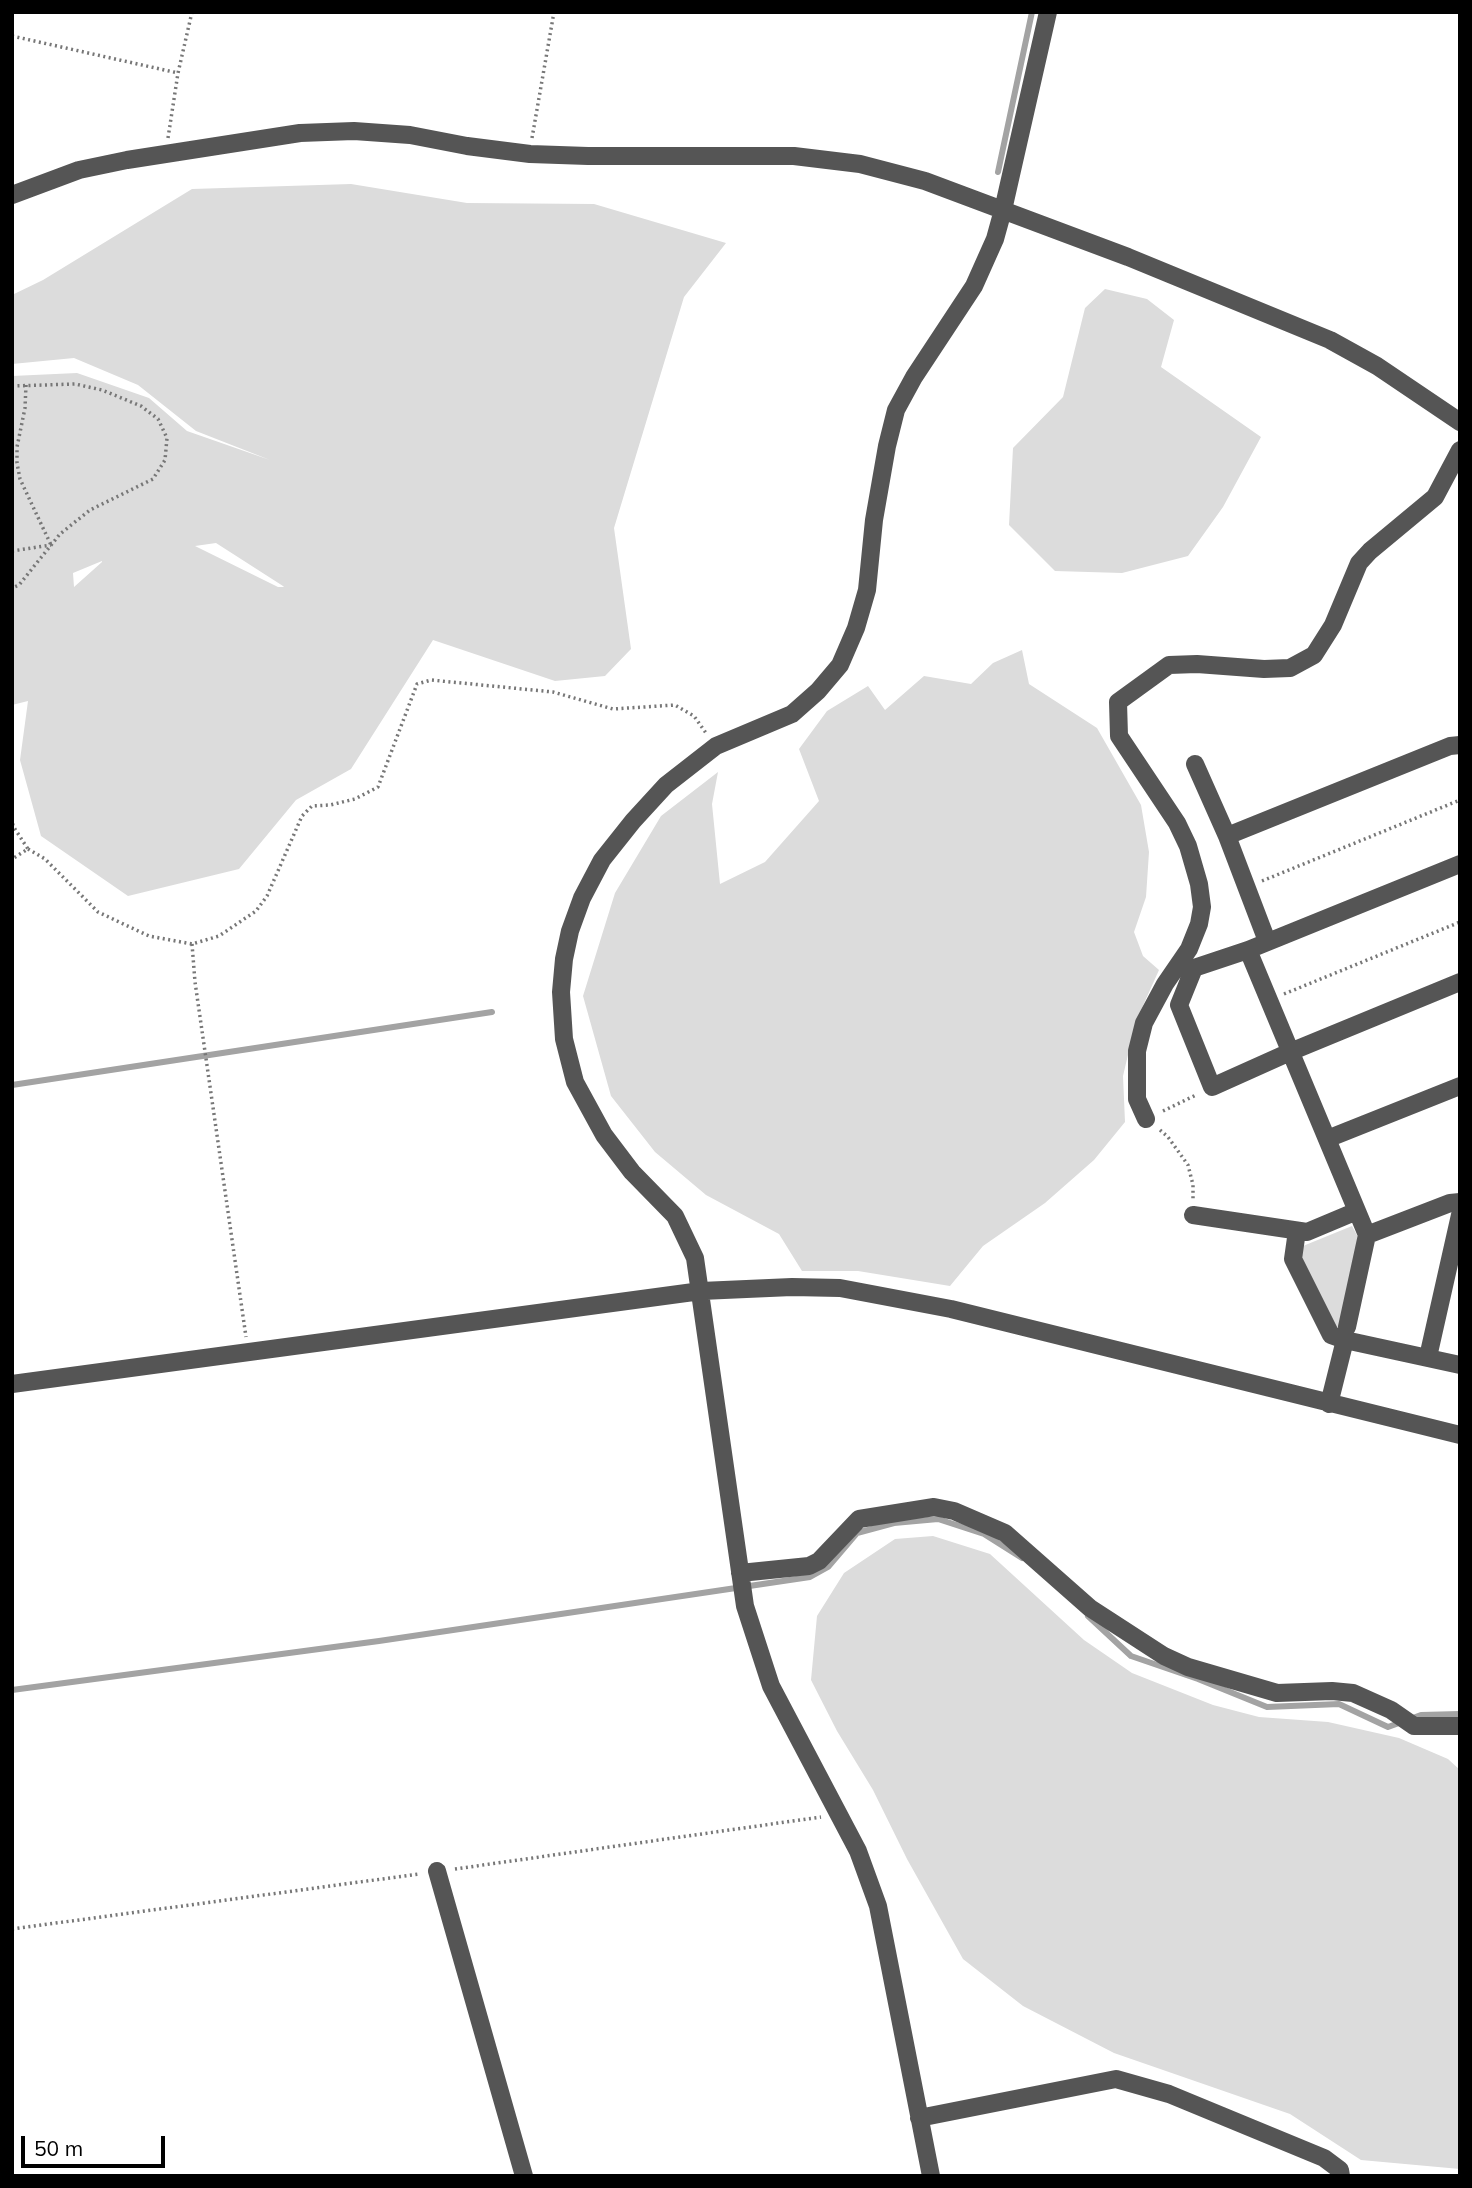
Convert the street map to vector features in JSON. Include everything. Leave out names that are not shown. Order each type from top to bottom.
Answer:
[{"type":"street","points":[[930,2176],[877,1906],[858,1851],[771,1686],[745,1606],[695,1258],[675,1216],[632,1172],[604,1135],[575,1082],[564,1039],[561,992],[570,931],[582,898],[602,860],[633,821],[666,785],[716,746],[792,714],[818,691],[840,665],[856,628],[867,590],[874,520],[896,410],[914,377],[974,286],[995,239],[1048,12]]},
{"type":"street","points":[[12,195],[79,170],[300,133],[354,131],[410,135],[530,154],[794,156],[860,164],[925,181],[1003,210],[1128,257],[1330,340],[1377,366],[1460,422]]},
{"type":"street","points":[[1146,1119],[1137,1099],[1137,1051],[1144,1023],[1165,984],[1189,949],[1199,924],[1202,907],[1199,884],[1188,846],[1177,822],[1119,736],[1118,702],[1169,665],[1290,668],[1314,655],[1334,625],[1359,563],[1435,497],[1460,450]]},
{"type":"street","points":[[1227,836],[1450,746],[1460,745]]},
{"type":"street","points":[[1195,764],[1227,836],[1267,941]]},
{"type":"street","points":[[1460,864],[1248,950],[1194,968],[1179,1005],[1212,1087],[1460,982]]},
{"type":"street","points":[[1248,950],[1367,1235],[1329,1404]]},
{"type":"street","points":[[1327,1139],[1460,1086]]},
{"type":"street","points":[[1367,1235],[1450,1203],[1460,1202]]},
{"type":"street","points":[[1193,1216],[1307,1232],[1357,1211]]},
{"type":"street","points":[[1428,1357],[1455,1260],[1460,1215]]},
{"type":"street","points":[[1297,1231],[1293,1259],[1331,1335],[1346,1333],[1460,1365]]},
{"type":"street","points":[[12,1384],[701,1291],[840,1288],[951,1308],[1460,1436]]},
{"type":"street","points":[[741,1582],[809,1566],[819,1561],[859,1519],[934,1507],[954,1511],[1005,1533],[1090,1608],[1164,1656],[1188,1667],[1277,1693],[1353,1693],[1391,1710],[1414,1726],[1460,1726]]},
{"type":"street","points":[[437,1871],[524,2176]]},
{"type":"street","points":[[919,2118],[1116,2079],[1170,2094],[1324,2158],[1340,2170],[1341,2176]]},
{"type":"path","points":[[167,154],[178,73],[192,12]]},
{"type":"path","points":[[530,154],[554,12]]},
{"type":"path","points":[[12,36],[178,73]]},
{"type":"path","points":[[12,386],[75,384],[102,390],[141,406],[158,419],[167,438],[165,460],[153,479],[90,510],[60,534],[19,585],[12,588]]},
{"type":"path","points":[[26,385],[17,463],[20,479],[51,545]]},
{"type":"path","points":[[12,551],[51,545]]},
{"type":"path","points":[[12,818],[13,826],[28,849],[45,859],[98,912],[149,936],[192,944],[219,936],[257,911],[267,896],[302,816],[312,806],[355,799],[378,787],[417,684],[431,680],[553,692],[613,709],[675,705],[694,716],[716,746]]},
{"type":"path","points":[[1248,888],[1460,800]]},
{"type":"path","points":[[12,859],[28,849]]},
{"type":"path","points":[[1268,1000],[1460,922]]},
{"type":"path","points":[[192,944],[195,982],[248,1353]]},
{"type":"path","points":[[1193,1216],[1193,1185],[1188,1165],[1168,1137],[1146,1119],[1212,1087]]},
{"type":"shaded area","points":[[351,184],[467,203],[594,204],[726,243],[684,297],[614,528],[631,649],[605,676],[555,681],[433,640],[351,769],[296,800],[239,869],[128,896],[41,836],[20,760],[28,701],[12,705],[12,376],[77,373],[149,398],[187,431],[270,460],[196,431],[138,385],[74,358],[12,364],[12,295],[43,280],[192,189]],"holes":[[[216,543],[283,586],[284,587],[278,587],[195,546]],[[102,562],[74,587],[73,573]]]},
{"type":"shaded area","points":[[1105,289],[1147,299],[1174,320],[1161,367],[1261,437],[1223,507],[1188,556],[1122,573],[1055,571],[1009,525],[1013,448],[1063,397],[1085,308]]},
{"type":"shaded area","points":[[1022,650],[1029,684],[1097,728],[1141,805],[1149,852],[1146,897],[1134,932],[1143,956],[1159,970],[1136,1021],[1123,1076],[1125,1122],[1094,1160],[1045,1203],[983,1246],[950,1286],[858,1271],[802,1271],[779,1234],[706,1195],[655,1152],[611,1096],[583,996],[615,893],[661,816],[718,772],[712,804],[720,884],[765,862],[819,801],[799,749],[827,711],[868,686],[885,710],[924,676],[971,684],[993,663]]},
{"type":"shaded area","points":[[1352,1226],[1358,1237],[1339,1328],[1333,1327],[1300,1260],[1303,1246]]},
{"type":"shaded area","points":[[933,1536],[990,1554],[1084,1640],[1132,1673],[1213,1705],[1259,1717],[1328,1722],[1399,1738],[1448,1759],[1460,1770],[1460,2169],[1361,2160],[1290,2114],[1114,2053],[1023,2006],[963,1959],[811,1680],[817,1616],[844,1573],[895,1539]]},
{"type":"waterway","points":[[998,172],[1032,12]]},
{"type":"waterway","points":[[12,1085],[492,1012]]},
{"type":"waterway","points":[[12,1690],[379,1641],[810,1577],[828,1567],[857,1533],[894,1523],[938,1519],[984,1534],[1022,1558]]},
{"type":"waterway","points":[[1088,1616],[1131,1656],[1267,1707],[1339,1704],[1388,1727],[1421,1715],[1460,1714]]}]
